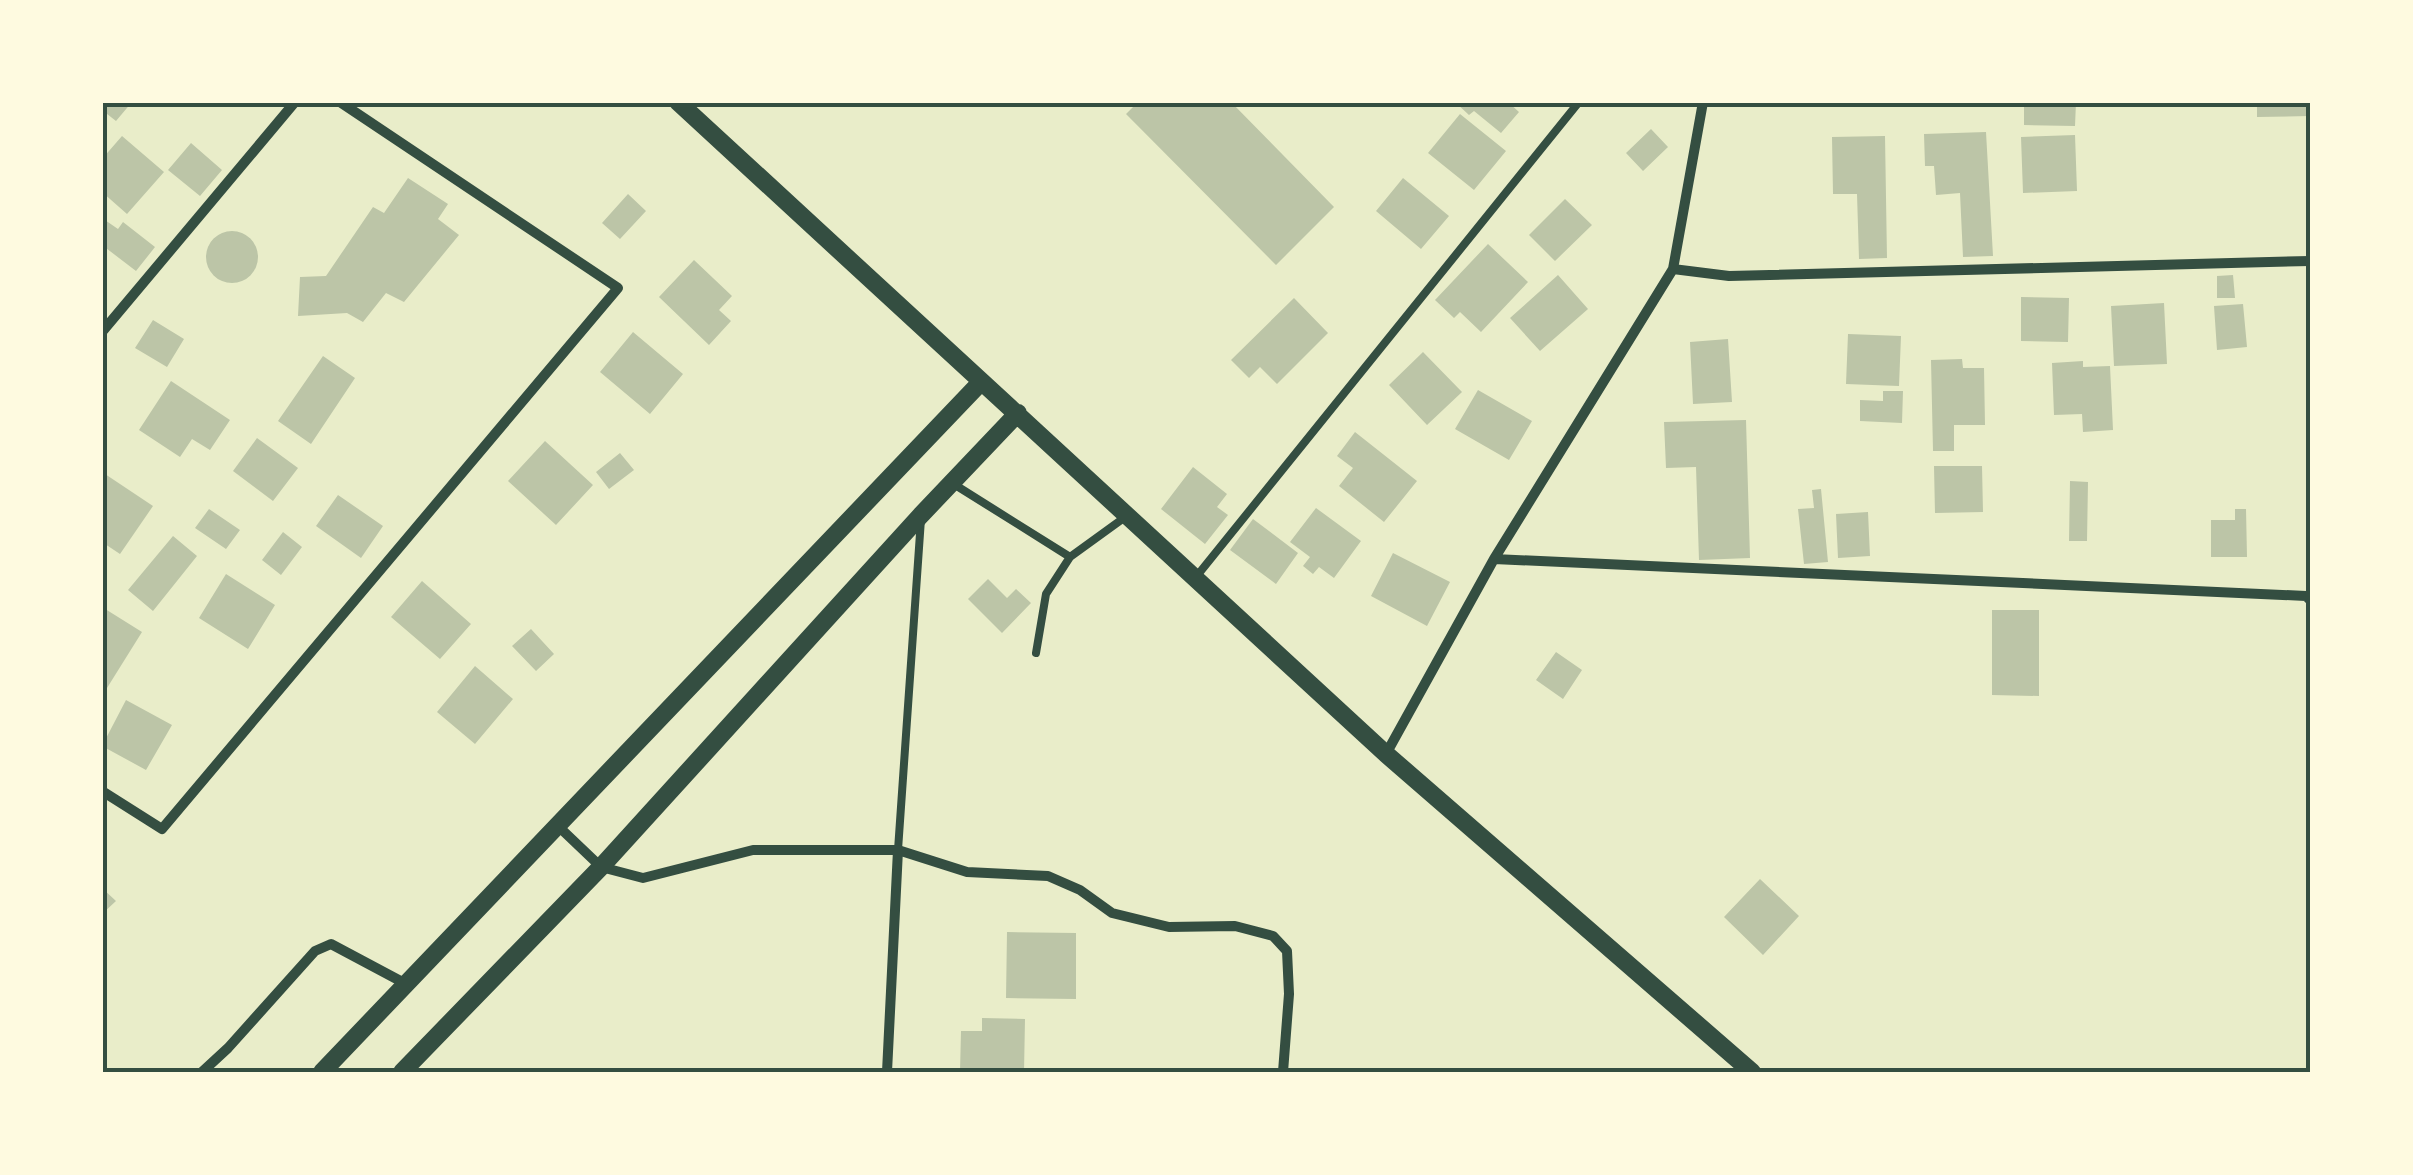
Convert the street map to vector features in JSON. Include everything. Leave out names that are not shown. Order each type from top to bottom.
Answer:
[{"type":"street","points":[[102,332],[295,102]]},
{"type":"street","points":[[102,791],[162,829],[618,288],[340,102]]},
{"type":"street","points":[[678,102],[1386,754],[1752,1072]]},
{"type":"street","points":[[1386,754],[1494,559],[1672,269],[1703,102]]},
{"type":"street","points":[[1672,269],[1729,276],[2310,261]]},
{"type":"street","points":[[322,1072],[981,382]]},
{"type":"street","points":[[402,1072],[601,867],[921,514],[1018,413]]},
{"type":"street","points":[[1494,559],[2306,596],[2310,600]]},
{"type":"street","points":[[558,826],[601,867],[643,878],[753,850],[898,850],[967,872],[1048,876],[1080,890],[1112,913],[1169,928],[1236,926],[1274,936],[1287,951],[1289,994],[1283,1072]]},
{"type":"street","points":[[887,1072],[898,850]]},
{"type":"street","points":[[202,1072],[316,951],[331,944],[408,985]]},
{"type":"lane","points":[[1196,577],[1579,102]]},
{"type":"lane","points":[[951,483],[1070,556]]},
{"type":"lane","points":[[898,850],[921,514]]},
{"type":"lane","points":[[1036,653],[1046,594],[1070,556],[1128,514]]},
{"type":"building","points":[[102,102],[132,102],[116,121],[102,110]]},
{"type":"building","points":[[1138,102],[1231,102],[1334,207],[1276,265],[1126,114]]},
{"type":"building","points":[[1455,102],[1508,102],[1519,112],[1501,133],[1474,111],[1469,115]]},
{"type":"building","points":[[2024,102],[2076,102],[2075,126],[2024,125]]},
{"type":"building","points":[[2257,102],[2310,102],[2310,116],[2257,117]]},
{"type":"building","points":[[1460,114],[1506,151],[1474,190],[1428,153]]},
{"type":"building","points":[[1651,129],[1668,147],[1643,171],[1626,153]]},
{"type":"building","points":[[1986,132],[1993,256],[1963,257],[1960,193],[1936,195],[1934,166],[1925,166],[1924,134]]},
{"type":"building","points":[[2075,135],[2077,191],[2023,193],[2021,137]]},
{"type":"building","points":[[122,136],[164,172],[127,214],[102,192],[102,159]]},
{"type":"building","points":[[1885,136],[1887,258],[1859,259],[1857,194],[1833,194],[1832,137]]},
{"type":"building","points":[[191,143],[222,170],[200,196],[168,170]]},
{"type":"building","points":[[408,178],[448,204],[438,219],[459,235],[404,302],[386,293],[363,322],[347,313],[298,316],[300,277],[326,276],[373,207],[384,213]]},
{"type":"building","points":[[1403,178],[1449,216],[1421,249],[1376,211]]},
{"type":"building","points":[[628,194],[646,211],[620,239],[602,223]]},
{"type":"building","points":[[1565,199],[1592,225],[1555,261],[1529,235]]},
{"type":"building","points":[[102,218],[118,229],[123,222],[155,247],[136,271],[102,245]]},
{"type":"building","points":[[232,231],[250,239],[258,257],[250,275],[232,283],[214,275],[206,257],[214,239]]},
{"type":"building","points":[[1488,244],[1528,282],[1481,332],[1460,312],[1454,318],[1435,300]]},
{"type":"building","points":[[694,260],[732,296],[719,310],[731,321],[709,345],[659,297]]},
{"type":"building","points":[[1558,275],[1588,309],[1540,351],[1510,318]]},
{"type":"building","points":[[2233,275],[2235,298],[2217,298],[2217,276]]},
{"type":"building","points":[[2021,297],[2069,298],[2068,342],[2021,341]]},
{"type":"building","points":[[1294,298],[1328,333],[1277,384],[1260,367],[1249,378],[1231,360]]},
{"type":"building","points":[[2164,303],[2167,364],[2114,366],[2111,306]]},
{"type":"building","points":[[2243,304],[2247,347],[2217,350],[2214,306]]},
{"type":"building","points":[[153,320],[184,339],[167,367],[135,348]]},
{"type":"building","points":[[633,332],[683,374],[650,414],[600,372]]},
{"type":"building","points":[[1848,334],[1901,336],[1899,386],[1846,384]]},
{"type":"building","points":[[1728,339],[1732,402],[1693,404],[1690,342]]},
{"type":"building","points":[[1423,352],[1462,392],[1427,425],[1389,385]]},
{"type":"building","points":[[323,356],[355,378],[311,444],[278,421]]},
{"type":"building","points":[[1962,359],[1963,368],[1984,368],[1985,425],[1954,425],[1954,451],[1933,451],[1931,360]]},
{"type":"building","points":[[2083,361],[2083,367],[2110,366],[2113,430],[2083,432],[2082,414],[2054,415],[2052,363]]},
{"type":"building","points":[[171,381],[230,420],[210,450],[192,439],[180,457],[139,430]]},
{"type":"building","points":[[1478,390],[1532,421],[1509,460],[1455,429]]},
{"type":"building","points":[[1883,391],[1903,391],[1902,423],[1860,421],[1860,400],[1883,401]]},
{"type":"building","points":[[1746,420],[1750,558],[1699,560],[1696,467],[1666,468],[1664,422]]},
{"type":"building","points":[[1355,432],[1417,481],[1384,522],[1339,486],[1353,468],[1337,456]]},
{"type":"building","points":[[257,438],[298,468],[273,501],[233,471]]},
{"type":"building","points":[[545,441],[593,485],[556,525],[508,481]]},
{"type":"building","points":[[620,453],[634,470],[609,489],[596,472]]},
{"type":"building","points":[[1934,466],[1982,466],[1983,512],[1935,513]]},
{"type":"building","points":[[1193,467],[1227,494],[1217,507],[1228,515],[1205,544],[1161,509]]},
{"type":"building","points":[[102,472],[153,506],[120,554],[102,542]]},
{"type":"building","points":[[2070,481],[2088,482],[2087,541],[2069,541]]},
{"type":"building","points":[[1821,489],[1828,562],[1804,564],[1798,509],[1814,508],[1812,490]]},
{"type":"building","points":[[338,495],[383,526],[361,558],[316,526]]},
{"type":"building","points":[[1316,508],[1361,541],[1334,578],[1319,567],[1313,574],[1303,566],[1310,557],[1290,542]]},
{"type":"building","points":[[209,509],[240,530],[226,549],[195,528]]},
{"type":"building","points":[[2235,509],[2246,509],[2247,557],[2211,557],[2211,520],[2235,520]]},
{"type":"building","points":[[1868,512],[1870,556],[1838,558],[1836,514]]},
{"type":"building","points":[[1253,519],[1298,553],[1276,584],[1230,550]]},
{"type":"building","points":[[283,532],[302,547],[281,575],[262,560]]},
{"type":"building","points":[[173,536],[197,556],[153,611],[128,590]]},
{"type":"building","points":[[1393,553],[1450,582],[1427,626],[1371,596]]},
{"type":"building","points":[[226,574],[275,605],[248,649],[199,618]]},
{"type":"building","points":[[988,579],[1007,598],[1016,589],[1031,603],[1002,633],[968,599]]},
{"type":"building","points":[[422,581],[471,624],[440,659],[391,617]]},
{"type":"building","points":[[102,607],[142,632],[102,696]]},
{"type":"building","points":[[1992,610],[2039,610],[2039,696],[1992,695]]},
{"type":"building","points":[[531,629],[554,654],[536,671],[512,646]]},
{"type":"building","points":[[1556,652],[1582,670],[1563,699],[1536,680]]},
{"type":"building","points":[[475,666],[513,699],[475,744],[437,712]]},
{"type":"building","points":[[126,700],[172,725],[146,770],[102,746]]},
{"type":"building","points":[[1760,879],[1799,916],[1763,955],[1724,917]]},
{"type":"building","points":[[102,888],[116,901],[102,914]]},
{"type":"building","points":[[1007,932],[1076,933],[1076,999],[1006,998]]},
{"type":"building","points":[[982,1018],[1025,1019],[1024,1072],[960,1072],[961,1031],[982,1031]]}]
